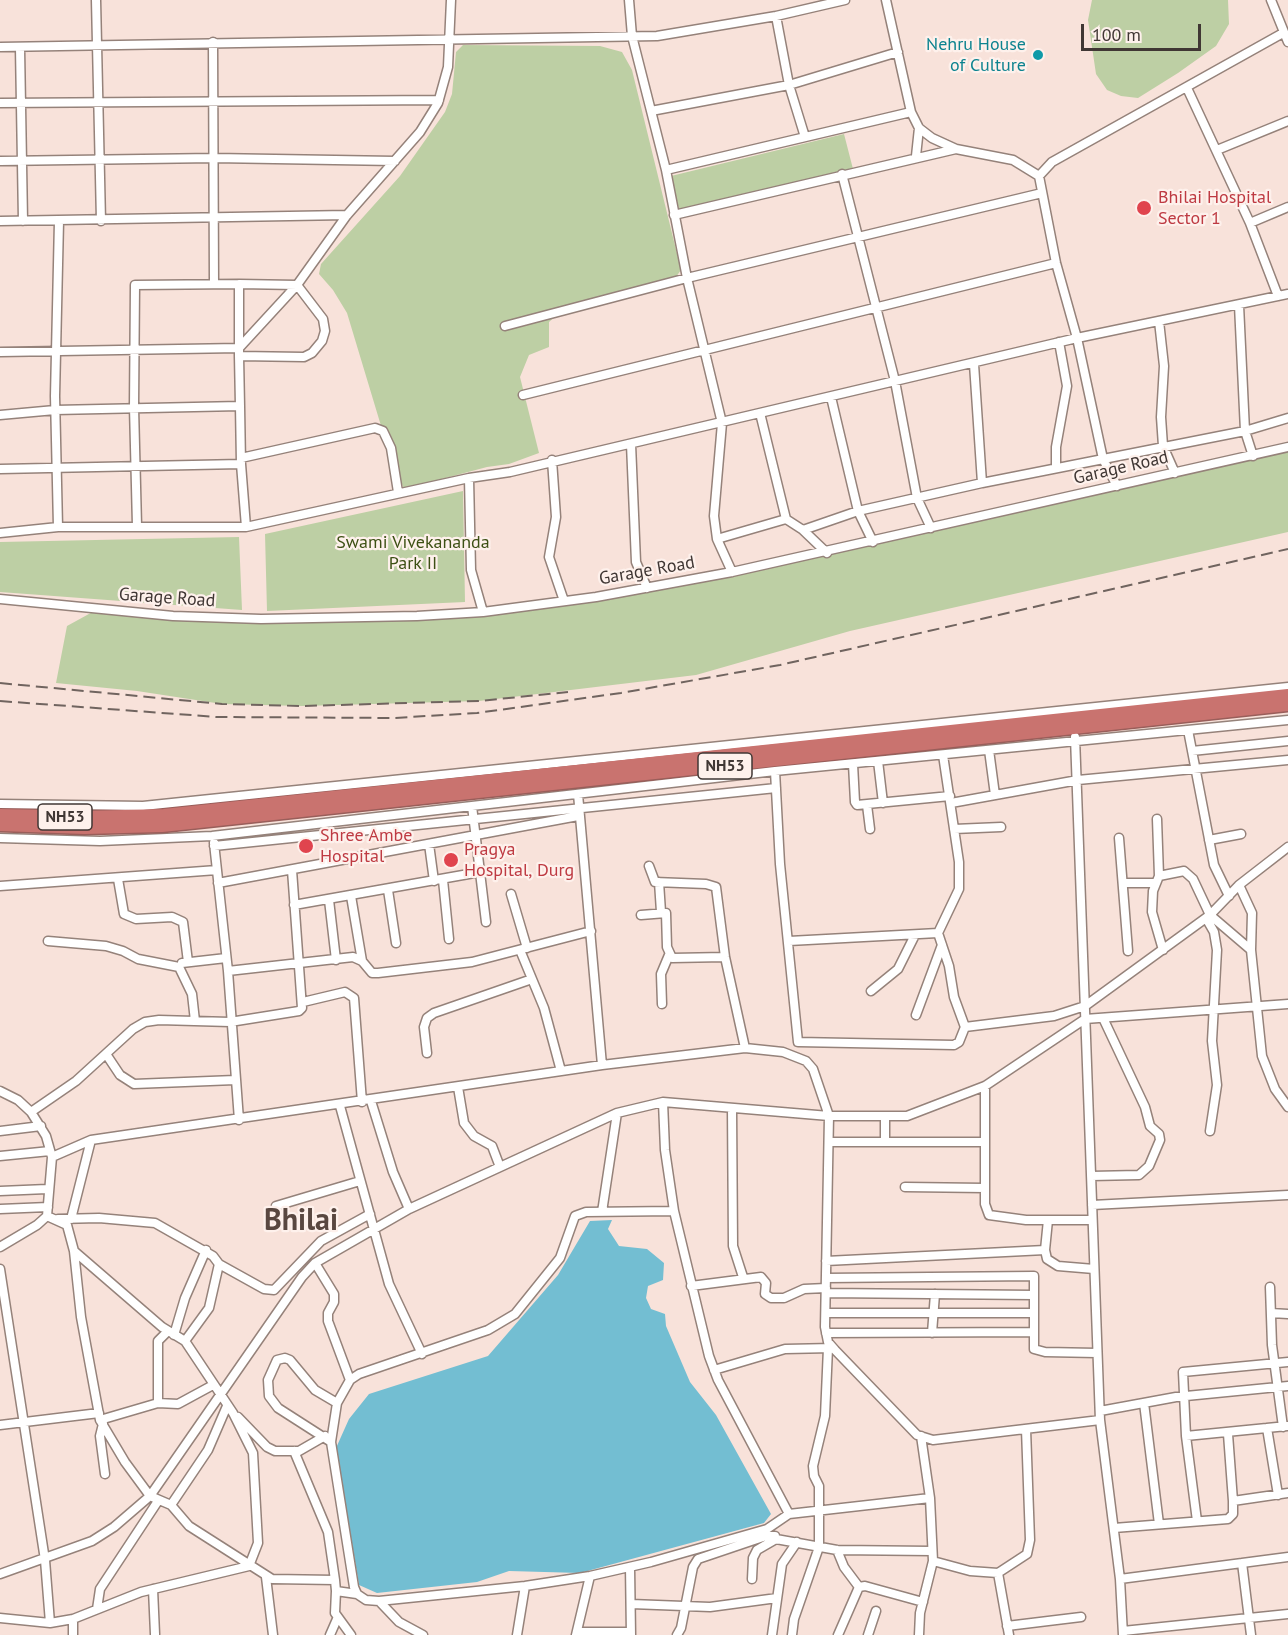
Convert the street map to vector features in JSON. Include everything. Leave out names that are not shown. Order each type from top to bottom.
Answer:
[{"type":"highway","name":"NH53","points":[[0,815],[129,822],[1288,695]]},
{"type":"highway","name":"NH53","points":[[0,825],[129,822],[312,812],[718,772],[1074,728],[1288,705]]},
{"type":"street","points":[[96,0],[101,221]]},
{"type":"street","points":[[239,352],[297,285],[347,214],[420,132],[439,100],[448,67],[451,38],[450,0]]},
{"type":"street","points":[[628,0],[632,36],[666,170],[687,278],[722,423],[714,516],[717,539],[732,573]]},
{"type":"street","points":[[0,47],[657,36],[776,16],[845,0]]},
{"type":"street","points":[[886,0],[911,112],[919,128],[932,138],[956,148],[1013,160],[1039,176],[1056,263],[1077,338],[1102,459],[1117,486]]},
{"type":"street","points":[[1271,0],[1288,42]]},
{"type":"street","points":[[776,16],[789,85],[806,137]]},
{"type":"street","points":[[1039,176],[1052,162],[1283,33]]},
{"type":"street","points":[[213,42],[214,284]]},
{"type":"street","points":[[20,48],[19,103],[23,221]]},
{"type":"street","points":[[651,111],[789,85],[898,52]]},
{"type":"street","points":[[1187,88],[1250,223],[1278,296]]},
{"type":"street","points":[[0,103],[439,100]]},
{"type":"street","points":[[666,170],[911,112]]},
{"type":"street","points":[[1217,150],[1288,121]]},
{"type":"street","points":[[915,156],[919,128]]},
{"type":"street","points":[[674,215],[956,148]]},
{"type":"street","points":[[0,161],[214,158],[395,161]]},
{"type":"street","points":[[842,174],[874,307],[895,381],[917,498],[931,528]]},
{"type":"street","points":[[504,326],[687,278],[1042,194]]},
{"type":"street","points":[[1250,223],[1288,207]]},
{"type":"street","points":[[0,221],[101,221],[347,214]]},
{"type":"street","points":[[58,527],[55,410],[59,221]]},
{"type":"street","points":[[523,395],[704,348],[1056,263]]},
{"type":"street","points":[[238,284],[241,461],[246,527]]},
{"type":"street","points":[[137,526],[134,467],[135,285],[297,285]]},
{"type":"street","points":[[0,352],[135,350],[239,352],[304,357],[312,353],[322,341],[325,331],[323,319],[297,285]]},
{"type":"street","points":[[0,533],[58,527],[246,527],[469,477],[510,472],[552,460],[722,423],[1059,342],[1288,294]]},
{"type":"street","points":[[1239,304],[1245,431],[1253,456]]},
{"type":"street","points":[[1159,321],[1164,366],[1161,417],[1163,446],[1175,473]]},
{"type":"street","points":[[1056,468],[1055,456],[1067,386],[1059,342]]},
{"type":"street","points":[[974,364],[982,483]]},
{"type":"street","points":[[831,397],[858,511],[873,542]]},
{"type":"street","points":[[0,415],[55,410],[240,405]]},
{"type":"street","points":[[760,413],[786,519],[803,530],[827,553]]},
{"type":"street","points":[[803,530],[858,511],[982,483],[1245,431],[1288,418]]},
{"type":"street","points":[[0,469],[134,467],[241,461],[375,428],[382,431],[391,448],[398,492]]},
{"type":"street","points":[[631,444],[636,562],[647,588]]},
{"type":"street","name":"Garage Road","points":[[0,599],[173,616],[261,619],[417,616],[483,612],[732,573],[1288,447]]},
{"type":"street","points":[[552,460],[556,509],[549,557],[564,601]]},
{"type":"street","points":[[469,477],[471,570],[483,612]]},
{"type":"street","points":[[717,539],[786,519]]},
{"type":"street","name":"NH53","points":[[0,804],[143,807],[1288,687]]},
{"type":"street","points":[[239,1120],[228,971],[212,836],[578,794],[718,772],[775,771],[853,764],[1288,720]]},
{"type":"street","points":[[1074,728],[1078,780],[1100,1416],[1120,1579],[1123,1633],[1288,1614]]},
{"type":"street","points":[[1188,730],[1216,872],[1229,896]]},
{"type":"street","points":[[1192,751],[1288,741]]},
{"type":"street","points":[[989,750],[995,795]]},
{"type":"street","points":[[783,1052],[798,1042],[954,1045],[959,1042],[965,1027],[954,996],[950,966],[938,933],[959,889],[954,829],[943,755]]},
{"type":"street","points":[[853,764],[855,802],[857,805],[867,805],[950,800],[995,795],[1078,780],[1288,760]]},
{"type":"street","points":[[878,761],[883,803]]},
{"type":"street","points":[[775,771],[780,864],[798,1042]]},
{"type":"street","points":[[214,846],[474,819],[578,812],[776,788]]},
{"type":"street","points":[[578,794],[602,1065]]},
{"type":"street","points":[[867,805],[870,830]]},
{"type":"street","points":[[472,806],[486,922]]},
{"type":"street","points":[[218,883],[476,836],[578,812]]},
{"type":"street","points":[[1157,819],[1157,879],[1152,912],[1163,950]]},
{"type":"street","points":[[954,829],[1001,827]]},
{"type":"street","points":[[1209,840],[1241,834]]},
{"type":"street","name":"NH53","points":[[0,838],[100,841],[212,836]]},
{"type":"street","points":[[1119,838],[1125,883],[1128,951]]},
{"type":"street","points":[[429,844],[449,939]]},
{"type":"street","points":[[965,1027],[1054,1016],[1085,1006],[1208,916],[1239,885],[1288,847]]},
{"type":"street","points":[[650,866],[652,879],[660,882],[706,884],[716,887],[725,957],[745,1048]]},
{"type":"street","points":[[0,886],[217,870]]},
{"type":"street","points":[[31,1112],[76,1082],[133,1029],[145,1022],[159,1020],[230,1022],[298,1011],[303,1002],[298,965],[292,870]]},
{"type":"street","points":[[1125,883],[1157,879],[1184,871],[1189,873],[1208,916],[1216,940],[1212,1041],[1217,1085],[1210,1131]]},
{"type":"street","points":[[294,905],[480,872]]},
{"type":"street","points":[[118,879],[124,915],[136,920],[172,917],[183,922],[188,962]]},
{"type":"street","points":[[660,882],[661,912]]},
{"type":"street","points":[[1239,885],[1252,914],[1251,950],[1265,1066],[1275,1089],[1288,1107]]},
{"type":"street","points":[[388,890],[396,943]]},
{"type":"street","points":[[511,894],[523,949],[544,1008],[561,1071]]},
{"type":"street","points":[[351,896],[362,961],[366,969],[378,973],[472,962],[591,931]]},
{"type":"street","points":[[329,900],[336,960]]},
{"type":"street","points":[[641,915],[661,912],[668,917],[669,955],[661,974],[662,1004]]},
{"type":"street","points":[[1208,916],[1251,950]]},
{"type":"street","points":[[789,941],[938,933]]},
{"type":"street","points":[[871,991],[898,969],[915,935]]},
{"type":"street","points":[[48,940],[106,946],[138,959],[179,966],[189,984],[195,1021]]},
{"type":"street","points":[[916,1015],[942,945]]},
{"type":"street","points":[[669,955],[677,959],[725,957]]},
{"type":"street","points":[[228,971],[298,965],[353,957],[362,961]]},
{"type":"street","points":[[172,964],[226,958]]},
{"type":"street","points":[[427,1053],[424,1027],[427,1018],[434,1013],[532,979]]},
{"type":"street","points":[[303,1002],[345,992],[354,998],[367,1102],[409,1209]]},
{"type":"street","points":[[97,1609],[100,1589],[154,1499],[302,1277],[315,1263],[409,1209],[617,1113],[663,1102],[829,1116],[913,1114],[985,1086],[1085,1019],[1288,1004]]},
{"type":"street","points":[[1091,1176],[1139,1175],[1149,1166],[1160,1140],[1159,1134],[1150,1126],[1145,1107],[1103,1018]]},
{"type":"street","points":[[0,1156],[51,1154],[91,1140],[340,1106],[602,1065],[745,1048],[783,1052],[806,1061],[813,1069],[829,1116],[826,1333],[831,1348],[825,1416],[813,1466],[814,1476],[819,1486],[821,1509],[819,1546],[794,1620],[792,1635]]},
{"type":"street","points":[[106,1054],[120,1075],[134,1084],[235,1080]]},
{"type":"street","points":[[985,1086],[985,1188],[986,1210],[989,1215],[1047,1220],[1092,1220]]},
{"type":"street","points":[[458,1087],[464,1123],[474,1136],[492,1146],[500,1167]]},
{"type":"street","points":[[0,1091],[18,1100],[31,1112],[41,1126],[51,1154],[47,1211],[37,1225],[0,1247]]},
{"type":"street","points":[[663,1102],[665,1150],[674,1211],[691,1286],[714,1370],[789,1514]]},
{"type":"street","points":[[340,1106],[389,1284],[422,1354]]},
{"type":"street","points":[[732,1108],[734,1246],[742,1277]]},
{"type":"street","points":[[602,1212],[617,1113]]},
{"type":"street","points":[[885,1116],[885,1142]]},
{"type":"street","points":[[0,1131],[41,1126]]},
{"type":"street","points":[[71,1219],[91,1140]]},
{"type":"street","points":[[829,1142],[985,1142]]},
{"type":"street","points":[[276,1206],[360,1181]]},
{"type":"street","points":[[905,1187],[985,1188]]},
{"type":"street","points":[[0,1191],[47,1189]]},
{"type":"street","points":[[1092,1205],[1288,1195]]},
{"type":"street","points":[[0,1209],[47,1211],[67,1225],[71,1233],[81,1317],[101,1419],[100,1436],[105,1474]]},
{"type":"street","points":[[357,1594],[328,1439],[337,1403],[350,1380],[359,1374],[488,1330],[515,1314],[560,1258],[575,1215],[602,1212],[674,1211]]},
{"type":"street","points":[[58,1220],[99,1218],[155,1223],[206,1250],[219,1264],[264,1289],[274,1290],[321,1241],[370,1214]]},
{"type":"street","points":[[1047,1220],[1045,1250],[1047,1259],[1058,1266],[1094,1269]]},
{"type":"street","points":[[158,1403],[158,1341],[171,1333],[206,1250]]},
{"type":"street","points":[[826,1261],[1045,1250]]},
{"type":"street","points":[[74,1251],[171,1333],[185,1341],[248,1441],[256,1467],[258,1543],[249,1566]]},
{"type":"street","points":[[315,1263],[334,1294],[334,1302],[327,1316],[350,1380]]},
{"type":"street","points":[[185,1341],[209,1308],[219,1264]]},
{"type":"street","points":[[0,1269],[5,1331],[23,1423],[45,1560],[50,1623]]},
{"type":"street","points":[[826,1278],[1030,1275],[1035,1280],[1034,1349],[1038,1352],[1097,1353]]},
{"type":"street","points":[[691,1286],[742,1277],[765,1278],[765,1294],[771,1298],[784,1298],[804,1289],[935,1294],[1034,1294]]},
{"type":"street","points":[[1186,1436],[1228,1434],[1285,1426],[1274,1364],[1270,1287]]},
{"type":"street","points":[[932,1333],[935,1294]]},
{"type":"street","points":[[826,1313],[1034,1313]]},
{"type":"street","points":[[1271,1313],[1288,1314]]},
{"type":"street","points":[[826,1333],[1033,1332]]},
{"type":"street","points":[[714,1370],[785,1349],[831,1348],[917,1435],[933,1440],[1026,1429],[1100,1416],[1144,1403],[1184,1396],[1288,1386]]},
{"type":"street","points":[[328,1439],[278,1408],[269,1396],[268,1380],[278,1360],[285,1358],[290,1360],[320,1394],[337,1403]]},
{"type":"street","points":[[1197,1521],[1186,1436],[1183,1376],[1185,1370],[1288,1362]]},
{"type":"street","points":[[0,1425],[101,1419],[158,1403],[178,1404],[213,1385]]},
{"type":"street","points":[[1144,1403],[1159,1524]]},
{"type":"street","points":[[230,1410],[267,1447],[275,1451],[294,1451],[328,1439]]},
{"type":"street","points":[[171,1505],[208,1450],[230,1410]]},
{"type":"street","points":[[101,1419],[154,1499],[171,1505],[189,1526],[214,1540],[249,1566],[278,1581],[335,1580]]},
{"type":"street","points":[[1267,1428],[1278,1495]]},
{"type":"street","points":[[677,1635],[681,1628],[693,1567],[698,1559],[766,1536],[837,1550],[932,1556],[970,1571],[998,1573],[1022,1560],[1029,1549],[1026,1429]]},
{"type":"street","points":[[1114,1528],[1232,1517],[1228,1434]]},
{"type":"street","points":[[919,1635],[922,1602],[932,1556],[930,1498],[921,1436]]},
{"type":"street","points":[[294,1451],[328,1532],[336,1591],[335,1613],[351,1635]]},
{"type":"street","points":[[1233,1501],[1288,1493]]},
{"type":"street","points":[[336,1591],[357,1594],[366,1600],[379,1601],[525,1586],[590,1576],[767,1528],[789,1514],[930,1498]]},
{"type":"street","points":[[0,1574],[45,1560],[103,1534],[154,1499]]},
{"type":"street","points":[[752,1579],[753,1558],[757,1550],[768,1542],[780,1538]]},
{"type":"street","points":[[772,1635],[782,1564],[797,1542]]},
{"type":"street","points":[[837,1550],[844,1567],[859,1587]]},
{"type":"street","points":[[1120,1579],[1288,1557]]},
{"type":"street","points":[[1242,1563],[1251,1635]]},
{"type":"street","points":[[0,1618],[50,1623],[73,1619],[153,1589],[249,1566]]},
{"type":"street","points":[[590,1576],[577,1634],[631,1633],[630,1567]]},
{"type":"street","points":[[998,1573],[1008,1631],[1081,1617]]},
{"type":"street","points":[[266,1576],[273,1635]]},
{"type":"street","points":[[517,1635],[525,1586]]},
{"type":"street","points":[[859,1587],[865,1586],[922,1602]]},
{"type":"street","points":[[838,1635],[859,1587]]},
{"type":"street","points":[[153,1589],[155,1634]]},
{"type":"street","points":[[631,1604],[718,1606],[777,1598]]},
{"type":"street","points":[[379,1601],[399,1622],[423,1635]]},
{"type":"street","points":[[868,1635],[876,1611]]},
{"type":"street","points":[[73,1619],[73,1635]]},
{"type":"street","points":[[330,1635],[338,1619]]},
{"type":"green space","points":[[1092,0],[1228,0],[1229,24],[1216,46],[1178,73],[1138,98],[1121,96],[1107,90],[1096,74],[1088,20]]},
{"type":"green space","points":[[463,45],[600,46],[622,52],[632,70],[681,270],[673,281],[567,306],[549,322],[549,347],[529,355],[520,377],[539,453],[509,464],[487,467],[404,489],[388,449],[347,313],[333,290],[319,274],[321,264],[400,176],[445,112],[452,94],[456,52]]},
{"type":"green space","points":[[844,134],[853,169],[679,209],[671,176]]},
{"type":"green space","points":[[1288,447],[1288,532],[850,631],[696,675],[479,701],[302,706],[222,704],[137,691],[56,683],[67,626],[98,609],[261,619],[417,616],[647,588]]},
{"type":"green space","name":"Swami Vivekananda Park II","points":[[463,491],[465,602],[267,611],[265,534]]},
{"type":"green space","points":[[239,537],[242,610],[0,592],[0,542]]},
{"type":"water","points":[[612,1220],[608,1229],[619,1246],[647,1249],[664,1263],[663,1280],[648,1286],[646,1298],[651,1309],[665,1314],[666,1326],[690,1382],[716,1415],[771,1514],[764,1523],[580,1573],[509,1571],[477,1582],[377,1593],[359,1585],[336,1448],[349,1419],[369,1394],[488,1356],[558,1275],[590,1221]]},
{"type":"railway","points":[[0,701],[217,717],[394,718],[477,713],[621,693],[780,665],[1288,549]]},
{"type":"railway","points":[[0,683],[222,704],[302,706],[479,701],[568,692]]},
{"type":"place","name":"Nehru House of Culture","points":[[1038,55]]},
{"type":"place","name":"Bhilai Hospital Sector 1","points":[[1144,208]]},
{"type":"place","name":"Shree Ambe Hospital","points":[[306,846]]},
{"type":"place","name":"Pragya Hospital, Durg","points":[[451,860]]},
{"type":"district","name":"Bhilai","points":[[301,1221]]}]
